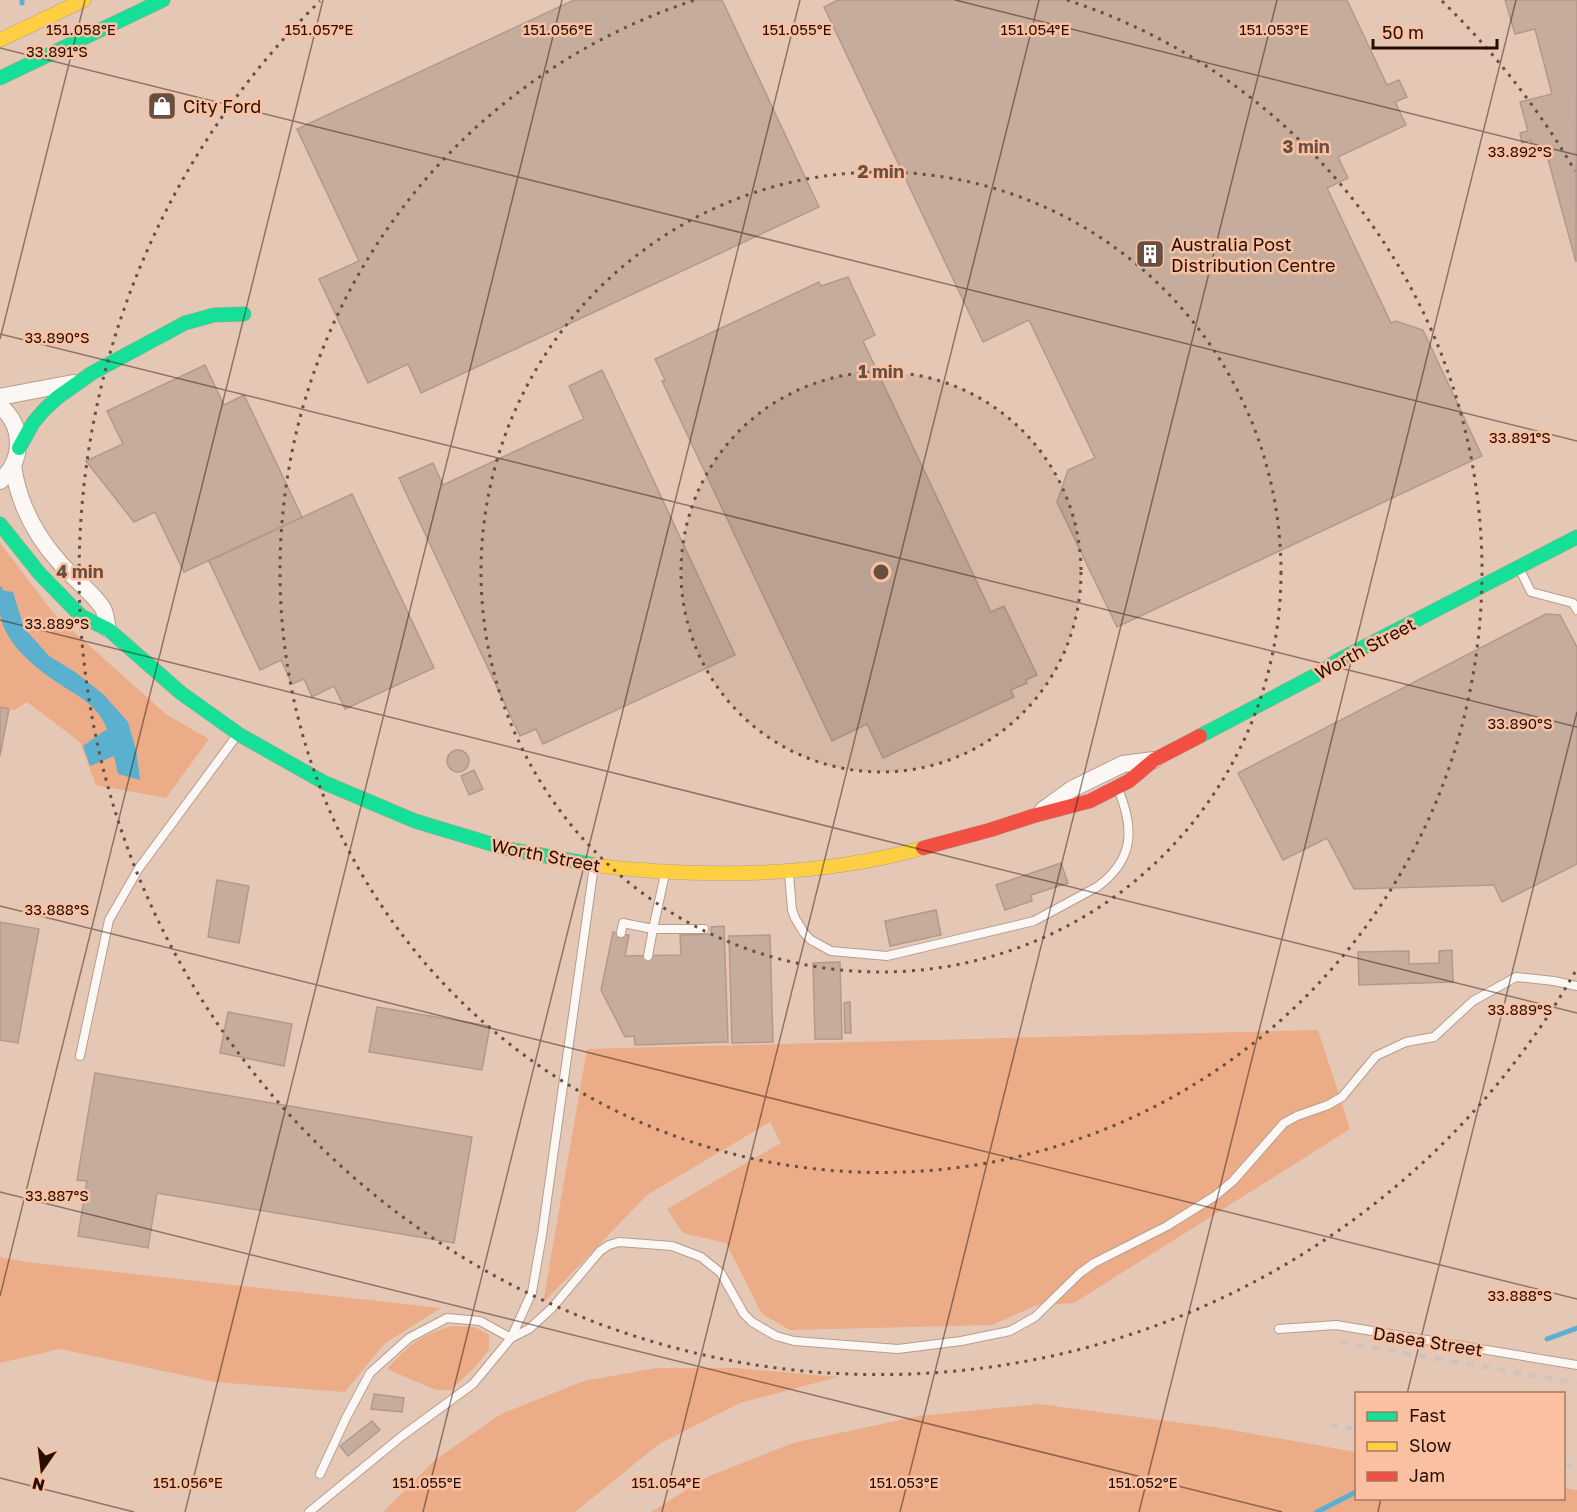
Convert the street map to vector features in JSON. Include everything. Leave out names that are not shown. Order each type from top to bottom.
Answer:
[{"type":"main road","points":[[0,40],[84,0]]},
{"type":"main road","points":[[0,78],[164,0]]},
{"type":"main road","points":[[19,448],[29,428],[43,410],[75,383],[185,323],[220,314],[243,314]]},
{"type":"main road","name":"Worth Street","points":[[0,524],[34,568],[85,620],[108,629],[188,698],[238,734],[322,781],[391,813],[503,849],[594,865],[665,874],[789,871],[862,863],[919,851],[1038,814],[1080,805],[1131,780],[1154,760],[1316,675],[1337,661],[1577,537]]},
{"type":"street","points":[[0,397],[75,383]]},
{"type":"street","points":[[0,406],[15,425],[19,448],[13,465],[0,481]]},
{"type":"street","name":"Worth Street","points":[[13,465],[16,485],[29,520],[60,563],[103,608],[108,629]]},
{"type":"street","name":"Worth Street","points":[[1038,814],[1072,789],[1123,764],[1154,760]]},
{"type":"lane","points":[[1518,568],[1531,592],[1573,603],[1577,610]]},
{"type":"lane","points":[[80,1056],[109,920],[139,868],[238,734]]},
{"type":"lane","points":[[789,871],[792,910],[795,918],[811,940],[831,951],[887,956],[1034,921],[1097,887],[1107,880],[1121,862],[1126,852],[1130,829],[1126,807],[1117,787]]},
{"type":"lane","points":[[309,1512],[402,1436],[473,1384],[510,1338],[532,1292],[594,865]]},
{"type":"lane","points":[[648,956],[665,874]]},
{"type":"lane","points":[[621,933],[623,923],[654,929],[704,928]]},
{"type":"lane","points":[[510,1338],[529,1329],[552,1308],[600,1251],[619,1242],[672,1246],[701,1257],[721,1273],[744,1314],[752,1322],[776,1336],[794,1341],[898,1349],[961,1341],[1010,1331],[1035,1317],[1080,1273],[1094,1263],[1167,1226],[1215,1196],[1233,1181],[1284,1123],[1342,1097],[1376,1056],[1406,1042],[1434,1037],[1473,1001],[1515,977],[1577,986]]},
{"type":"lane","points":[[320,1474],[370,1373],[409,1338],[447,1318],[480,1321],[510,1338]]},
{"type":"lane","name":"Dasea Street","points":[[1279,1329],[1336,1325],[1577,1365]]},
{"type":"shaded area","points":[[0,543],[55,615],[167,715],[209,739],[166,798],[96,785],[80,742],[27,702],[15,710],[0,707]]},
{"type":"shaded area","points":[[1318,1030],[1350,1129],[1074,1303],[1037,1305],[992,1325],[790,1330],[762,1314],[726,1243],[683,1233],[667,1209],[781,1143],[770,1122],[647,1195],[543,1303],[587,1049]]},
{"type":"shaded area","points":[[0,1257],[26,1262],[441,1308],[384,1344],[345,1392],[215,1382],[60,1349],[0,1363]]},
{"type":"shaded area","points":[[451,1326],[475,1327],[489,1335],[489,1350],[451,1390],[436,1390],[387,1369],[415,1342]]},
{"type":"shaded area","points":[[656,1368],[737,1368],[838,1377],[740,1403],[659,1444],[575,1512],[383,1512],[435,1460],[501,1414],[584,1381]]},
{"type":"shaded area","points":[[1039,1404],[1220,1428],[1355,1452],[1355,1500],[1565,1500],[1565,1488],[1577,1490],[1577,1512],[651,1512],[707,1477],[793,1443],[919,1416]]},
{"type":"water","points":[[0,590],[13,592],[24,628],[49,656],[75,672],[103,694],[128,722],[136,750],[140,780],[118,774],[114,756],[90,766],[83,746],[107,729],[103,720],[87,702],[39,670],[14,644],[7,634],[0,613]]},
{"type":"building","points":[[574,0],[722,0],[819,207],[421,393],[408,364],[368,383],[319,279],[359,261],[297,129]]},
{"type":"building","name":"Australia Post Distribution Centre","points":[[838,0],[1347,0],[1387,85],[1399,80],[1407,97],[1395,102],[1406,125],[1338,157],[1348,178],[1327,188],[1391,323],[1396,321],[1423,330],[1482,456],[1117,627],[1057,502],[1068,470],[1095,458],[1029,320],[983,342],[824,7]]},
{"type":"building","points":[[1505,0],[1577,0],[1576,262],[1545,148],[1533,151],[1531,140],[1522,143],[1520,133],[1528,131],[1520,102],[1552,94],[1535,29],[1515,34]]},
{"type":"building","points":[[848,277],[875,335],[863,341],[991,612],[1004,606],[1037,675],[1026,680],[1027,683],[1011,690],[1014,697],[883,758],[867,724],[832,741],[662,381],[665,380],[655,359],[819,282],[821,286]]},
{"type":"building","points":[[205,365],[224,405],[244,395],[302,517],[184,572],[155,512],[134,522],[86,461],[123,444],[107,411]]},
{"type":"building","points":[[602,370],[735,655],[543,744],[536,729],[520,736],[399,478],[433,463],[443,485],[584,419],[569,386]]},
{"type":"building","points":[[352,494],[434,668],[345,709],[334,686],[312,697],[304,679],[292,684],[281,660],[260,670],[209,561]]},
{"type":"building","points":[[1546,614],[1560,615],[1577,647],[1577,864],[1502,902],[1494,885],[1354,889],[1327,838],[1283,860],[1238,773]]},
{"type":"building","points":[[0,707],[9,709],[0,756]]},
{"type":"building","points":[[458,750],[466,753],[469,761],[466,769],[458,772],[450,769],[447,761],[450,753]]},
{"type":"building","points":[[474,770],[483,789],[469,795],[461,776]]},
{"type":"building","points":[[1061,863],[1068,883],[1031,895],[1032,901],[1005,910],[996,885]]},
{"type":"building","points":[[217,880],[249,886],[239,943],[208,937]]},
{"type":"building","points":[[936,910],[941,935],[890,946],[885,921]]},
{"type":"building","points":[[0,922],[39,929],[18,1043],[0,1040]]},
{"type":"building","points":[[724,926],[728,1042],[635,1045],[634,1036],[625,1037],[601,990],[613,932],[629,935],[625,956],[681,955],[680,935],[711,934],[711,927]]},
{"type":"building","points":[[770,935],[773,1042],[732,1043],[729,936]]},
{"type":"building","points":[[1452,950],[1453,982],[1359,985],[1358,952],[1409,951],[1409,964],[1439,963],[1439,951]]},
{"type":"building","points":[[840,962],[842,1039],[815,1039],[813,963]]},
{"type":"building","points":[[850,1002],[851,1033],[845,1033],[844,1003]]},
{"type":"building","points":[[377,1007],[490,1026],[482,1070],[369,1052]]},
{"type":"building","points":[[228,1012],[292,1024],[284,1066],[220,1053]]},
{"type":"building","points":[[95,1073],[472,1137],[454,1243],[157,1193],[148,1248],[78,1236],[87,1181],[77,1180]]},
{"type":"building","points":[[374,1394],[404,1398],[402,1412],[371,1409]]},
{"type":"building","points":[[372,1421],[380,1430],[348,1456],[340,1446]]},
{"type":"waterway","points":[[1547,1339],[1577,1328]]},
{"type":"waterway","points":[[1317,1512],[1355,1493]]},
{"type":"railway","points":[[1340,1342],[1577,1383]]},
{"type":"railway","points":[[1330,1425],[1355,1429]]},
{"type":"railway","points":[[1565,1464],[1577,1467]]},
{"type":"traffic: fast","points":[[0,78],[163,0]]},
{"type":"traffic: fast","points":[[19,448],[33,423],[44,410],[92,373],[185,323],[214,315],[244,314]]},
{"type":"traffic: fast","points":[[0,524],[40,574],[81,616],[109,630],[181,693],[240,735],[325,783],[415,821],[508,849],[595,865]]},
{"type":"traffic: fast","points":[[1200,736],[1316,675],[1337,661],[1577,537]]},
{"type":"traffic: slow","points":[[0,40],[84,0]]},
{"type":"traffic: slow","points":[[595,865],[689,873],[756,873],[857,863],[923,848]]},
{"type":"traffic: jam","points":[[923,848],[1090,801],[1129,781],[1154,760],[1200,736]]},
{"type":"place","name":"City Ford","points":[[162,106]]},
{"type":"place","name":"Australia Post Distribution Centre","points":[[1150,254]]}]
